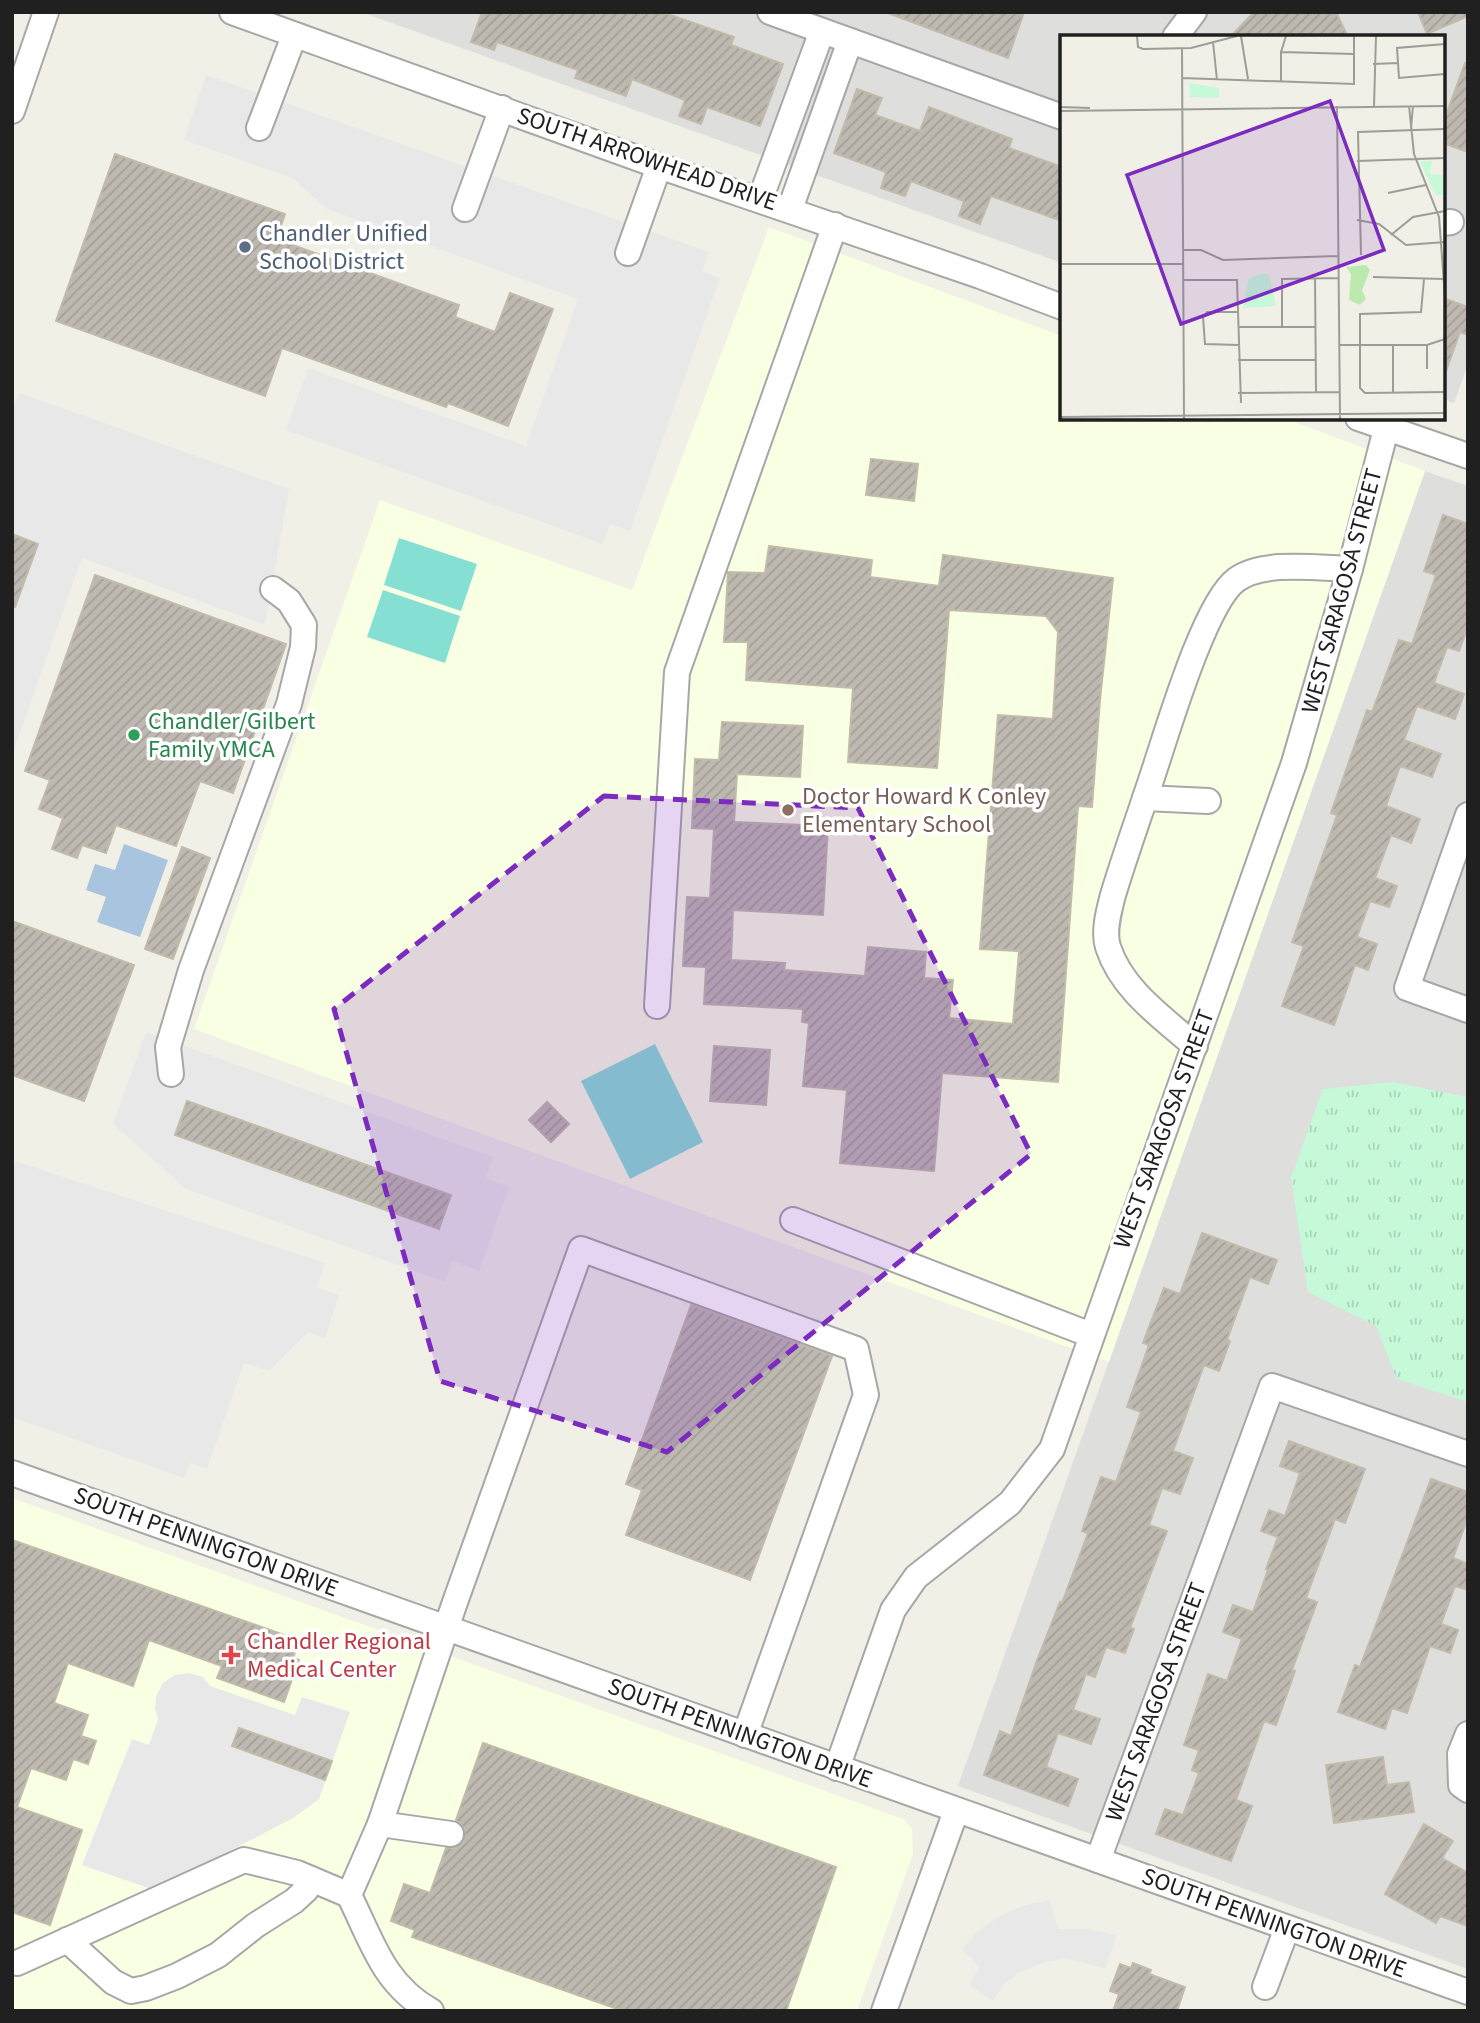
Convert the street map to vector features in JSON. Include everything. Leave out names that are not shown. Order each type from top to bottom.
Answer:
[{"type":"street","points":[[12,111],[46,12]]},
{"type":"street","name":"SOUTH ARROWHEAD DRIVE","points":[[232,12],[659,166],[790,209],[1060,306]]},
{"type":"street","points":[[770,12],[1060,116]]},
{"type":"street","points":[[1177,35],[1194,12]]},
{"type":"street","points":[[760,200],[822,31]]},
{"type":"street","points":[[260,128],[294,36]]},
{"type":"street","points":[[790,209],[850,41]]},
{"type":"street","points":[[465,209],[502,108]]},
{"type":"street","points":[[628,253],[659,166]]},
{"type":"street","points":[[657,1006],[677,672],[835,225]]},
{"type":"street","points":[[1363,420],[1468,456]]},
{"type":"street","name":"WEST SARAGOSA STREET","points":[[837,1768],[893,1610],[916,1577],[1010,1503],[1052,1449],[1294,763],[1387,429]]},
{"type":"street","points":[[1195,1045],[1138,997],[1119,970],[1108,947],[1106,935],[1113,896],[1145,797],[1188,672],[1220,599],[1235,580],[1258,569],[1350,569]]},
{"type":"street","points":[[171,1074],[168,1047],[191,970],[289,704],[303,647],[304,625],[289,601],[273,589]]},
{"type":"street","points":[[1145,797],[1209,801]]},
{"type":"street","points":[[1468,815],[1407,988],[1468,1010]]},
{"type":"street","points":[[793,1220],[1091,1335]]},
{"type":"street","points":[[349,1895],[380,1824],[446,1627],[581,1250],[856,1349],[866,1395],[745,1735]]},
{"type":"street","name":"WEST SARAGOSA STREET","points":[[1098,1860],[1272,1386],[1468,1454]]},
{"type":"street","name":"SOUTH PENNINGTON DRIVE","points":[[12,1473],[1468,1992]]},
{"type":"street","points":[[1464,1788],[1460,1754],[1468,1734]]},
{"type":"street","points":[[884,2011],[956,1811]]},
{"type":"street","points":[[380,1824],[451,1834]]},
{"type":"street","points":[[14,1968],[67,1940],[244,1860],[297,1872],[349,1895],[381,1965],[396,1985],[430,2011]]},
{"type":"street","points":[[67,1940],[113,1982],[131,1991],[146,1988],[218,1955],[256,1925],[294,1901],[306,1890],[311,1879]]},
{"type":"street","points":[[1265,1987],[1287,1928]]},
{"type":"highlighted area","points":[[604,796],[858,808],[1031,1154],[667,1452],[440,1381],[334,1009]]},
{"type":"shaded area","points":[[361,12],[1468,12],[1468,364],[1454,403],[1445,400],[1445,35],[1060,35],[1060,262]]},
{"type":"shaded area","points":[[206,75],[709,252],[702,271],[720,278],[630,531],[610,524],[603,544],[286,430],[308,368],[526,446],[578,299],[327,209],[292,178],[184,140]]},
{"type":"shaded area","name":"Doctor Howard K Conley Elementary School","points":[[769,227],[1060,335],[1060,420],[1289,420],[1425,471],[1109,1362],[194,1029],[380,500],[632,590]]},
{"type":"shaded area","points":[[20,393],[289,489],[265,625],[82,558],[12,755],[12,406]]},
{"type":"shaded area","points":[[1425,471],[1468,486],[1468,1969],[958,1786]]},
{"type":"shaded area","points":[[399,538],[477,564],[461,611],[384,585]]},
{"type":"shaded area","points":[[383,590],[460,616],[445,663],[367,637]]},
{"type":"shaded area","points":[[124,844],[168,860],[140,937],[97,922],[106,897],[86,890],[95,864],[115,870]]},
{"type":"shaded area","points":[[146,1032],[493,1157],[486,1178],[509,1187],[479,1271],[452,1261],[445,1282],[186,1189],[113,1124]]},
{"type":"shaded area","points":[[655,1044],[703,1142],[630,1179],[581,1081]]},
{"type":"shaded area","points":[[12,1160],[325,1263],[317,1287],[339,1295],[325,1338],[308,1332],[269,1371],[244,1363],[207,1469],[190,1463],[184,1478],[12,1417]]},
{"type":"shaded area","name":"Chandler Regional Medical Center","points":[[12,1498],[903,1819],[912,1829],[913,1854],[857,2011],[12,2011]]},
{"type":"shaded area","points":[[189,1673],[203,1677],[210,1686],[295,1715],[302,1697],[350,1712],[319,1799],[293,1818],[154,1890],[82,1865],[132,1739],[149,1745],[158,1719],[156,1697],[162,1684],[174,1675]]},
{"type":"shaded area","points":[[1050,1900],[1058,1929],[1087,1929],[1117,1935],[1105,1969],[1076,1960],[1045,1962],[1018,1973],[992,2001],[969,1985],[980,1967],[962,1949],[980,1929],[1004,1914],[1026,1905]]},
{"type":"green space","points":[[1392,1082],[1468,1097],[1468,1402],[1397,1379],[1376,1326],[1308,1292],[1291,1177],[1323,1089]]},
{"type":"building","points":[[482,12],[662,12],[734,37],[731,45],[783,64],[760,126],[707,107],[701,124],[679,116],[685,100],[632,79],[626,96],[575,78],[578,70],[497,42],[494,50],[471,42]]},
{"type":"building","points":[[889,12],[1024,12],[1008,58],[888,13]]},
{"type":"building","points":[[1254,12],[1336,12],[1347,35],[1232,35]]},
{"type":"building","points":[[1418,12],[1468,12],[1468,16],[1427,34]]},
{"type":"building","points":[[1465,63],[1468,64],[1468,152],[1445,144],[1445,118]]},
{"type":"building","points":[[857,89],[882,98],[875,115],[920,131],[929,107],[1012,139],[1009,148],[1060,166],[1060,220],[991,196],[980,224],[959,216],[964,201],[911,181],[905,196],[881,188],[886,172],[834,153]]},
{"type":"building","points":[[115,154],[285,214],[276,239],[459,305],[455,317],[495,332],[510,293],[553,309],[508,426],[448,403],[446,407],[282,348],[265,396],[56,321]]},
{"type":"building","points":[[1445,299],[1468,307],[1468,335],[1460,332],[1446,371]]},
{"type":"building","points":[[871,459],[918,464],[914,501],[866,495]]},
{"type":"building","points":[[1443,515],[1468,524],[1468,626],[1459,651],[1447,647],[1434,683],[1464,694],[1455,719],[1417,706],[1404,740],[1441,754],[1432,777],[1400,766],[1386,806],[1420,819],[1411,843],[1391,835],[1375,878],[1397,886],[1389,907],[1370,901],[1357,937],[1377,944],[1368,970],[1355,965],[1334,1025],[1282,1006],[1304,946],[1292,942],[1337,815],[1331,813],[1367,710],[1372,712],[1399,640],[1412,644],[1436,575],[1424,571]]},
{"type":"building","points":[[12,534],[38,544],[15,607],[12,606]]},
{"type":"building","points":[[769,546],[872,560],[870,577],[939,586],[943,555],[1113,578],[1092,807],[1078,806],[1058,1082],[942,1073],[934,1171],[840,1163],[847,1090],[803,1086],[809,1023],[802,1022],[803,1009],[704,1004],[706,967],[683,966],[687,897],[710,898],[714,829],[692,828],[695,759],[719,760],[722,722],[803,726],[800,777],[737,774],[734,822],[828,826],[823,915],[733,910],[731,960],[785,963],[784,970],[865,976],[868,947],[926,952],[924,978],[953,980],[949,1018],[1013,1024],[1019,951],[980,949],[998,715],[1053,719],[1058,632],[1046,616],[949,610],[937,768],[848,762],[853,688],[746,680],[748,642],[724,642],[728,572],[765,573]]},
{"type":"building","points":[[95,575],[286,644],[233,793],[200,781],[176,846],[116,825],[106,853],[82,845],[77,858],[52,849],[63,818],[39,809],[50,780],[25,771]]},
{"type":"building","points":[[182,847],[210,858],[173,959],[145,949]]},
{"type":"building","points":[[12,921],[134,965],[84,1101],[12,1075]]},
{"type":"building","points":[[714,1046],[770,1050],[766,1105],[710,1101]]},
{"type":"building","points":[[187,1101],[451,1195],[439,1229],[175,1135]]},
{"type":"building","points":[[547,1102],[569,1124],[551,1142],[529,1120]]},
{"type":"building","points":[[1202,1233],[1277,1260],[1268,1284],[1250,1277],[1227,1340],[1230,1341],[1219,1371],[1204,1365],[1173,1451],[1193,1458],[1180,1494],[1162,1488],[1149,1525],[1167,1531],[1130,1628],[1134,1629],[1125,1653],[1106,1647],[1095,1677],[1086,1674],[1073,1710],[1100,1719],[1091,1744],[1058,1733],[1046,1767],[1078,1779],[1068,1806],[984,1775],[1000,1731],[1011,1736],[1036,1663],[1088,1533],[1082,1531],[1101,1477],[1116,1482],[1141,1412],[1127,1407],[1149,1345],[1143,1343],[1164,1288],[1180,1294]]},
{"type":"building","points":[[691,1305],[832,1356],[750,1580],[626,1535],[642,1490],[626,1484]]},
{"type":"building","points":[[1289,1441],[1365,1469],[1345,1523],[1335,1519],[1306,1598],[1317,1602],[1292,1670],[1295,1671],[1276,1725],[1264,1721],[1236,1800],[1252,1806],[1231,1861],[1156,1834],[1165,1809],[1183,1815],[1199,1773],[1192,1770],[1199,1750],[1184,1745],[1208,1674],[1227,1681],[1242,1639],[1223,1632],[1233,1605],[1253,1612],[1268,1570],[1266,1569],[1278,1537],[1261,1531],[1269,1510],[1285,1516],[1300,1473],[1280,1466]]},
{"type":"building","points":[[1431,1479],[1468,1492],[1468,1517],[1453,1558],[1468,1564],[1468,1590],[1455,1586],[1441,1624],[1458,1630],[1450,1653],[1430,1646],[1407,1713],[1392,1708],[1385,1729],[1338,1712],[1355,1665],[1360,1667]]},
{"type":"building","points":[[12,1540],[299,1640],[293,1658],[299,1660],[284,1702],[217,1678],[222,1666],[149,1640],[133,1686],[68,1663],[54,1703],[88,1715],[81,1736],[96,1741],[88,1764],[73,1759],[66,1780],[31,1768],[17,1807],[82,1830],[50,1925],[12,1912]]},
{"type":"building","points":[[239,1728],[332,1761],[325,1780],[232,1746]]},
{"type":"building","points":[[483,1743],[836,1867],[786,2011],[623,2011],[412,1937],[415,1930],[391,1921],[404,1884],[430,1893],[446,1848],[456,1848],[463,1843],[465,1829],[456,1820]]},
{"type":"building","points":[[1383,1757],[1387,1785],[1409,1782],[1414,1812],[1334,1823],[1326,1765]]},
{"type":"building","points":[[1424,1824],[1453,1841],[1442,1858],[1468,1873],[1468,1926],[1440,1916],[1436,1923],[1385,1894]]},
{"type":"building","points":[[1133,1963],[1151,1970],[1149,1974],[1185,1987],[1177,2011],[1113,2011],[1119,1994],[1110,1991],[1120,1964],[1131,1968]]},
{"type":"place","name":"Chandler Unified School District","points":[[245,247]]},
{"type":"place","name":"Chandler/Gilbert Family YMCA","points":[[134,735]]},
{"type":"place","name":"Doctor Howard K Conley Elementary School","points":[[788,810]]},
{"type":"place","name":"Chandler Regional Medical Center","points":[[231,1655]]}]
